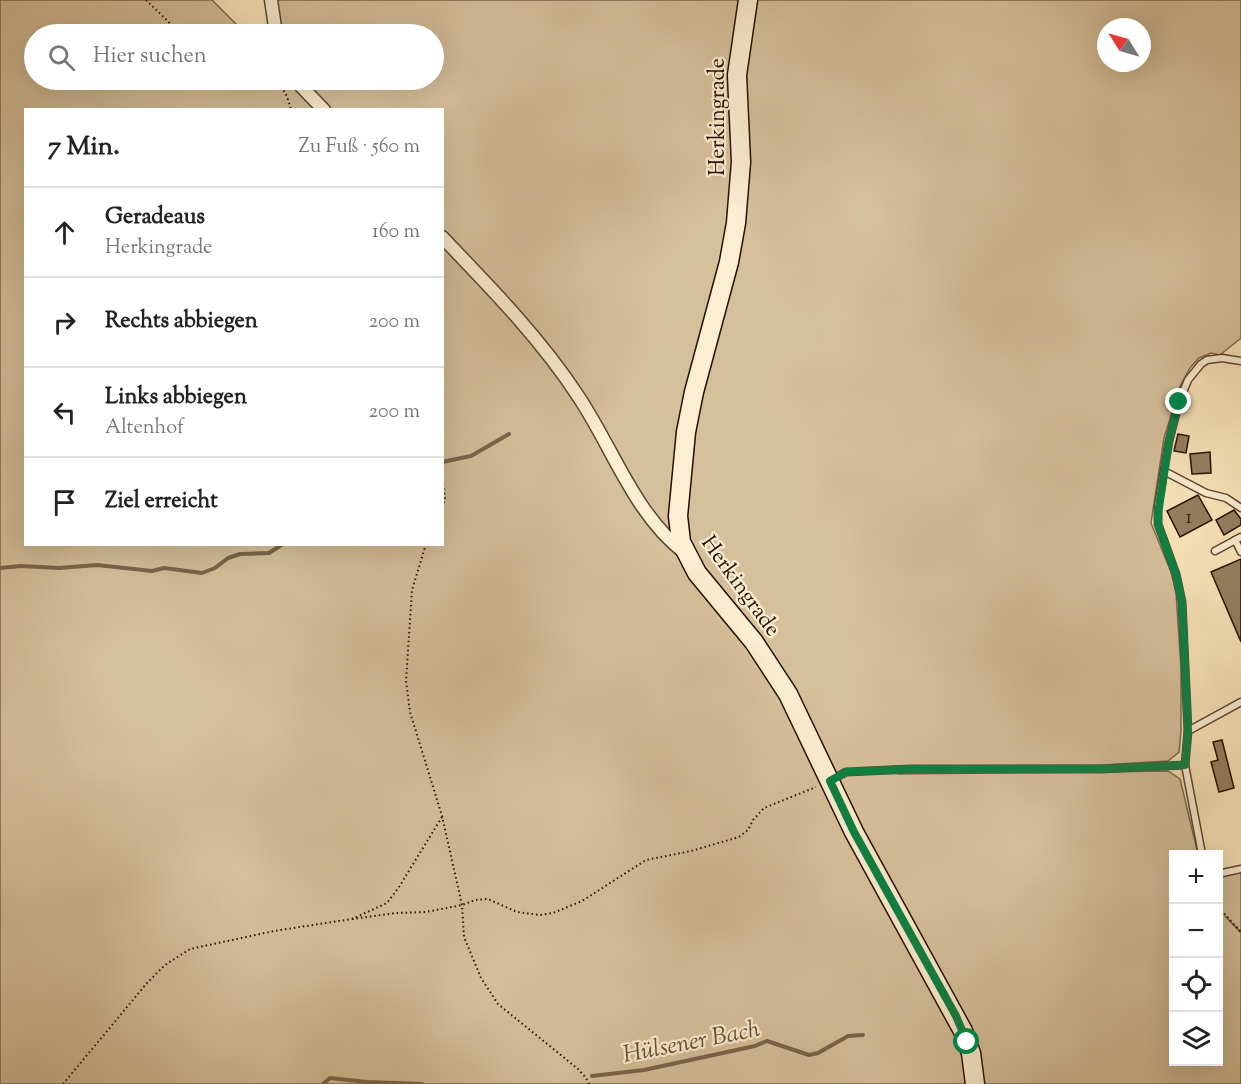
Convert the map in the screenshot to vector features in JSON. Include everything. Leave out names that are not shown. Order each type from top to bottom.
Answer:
[{"type":"main road","name":"Herkingrade","points":[[748,0],[737,75],[741,162],[736,223],[729,262],[694,392],[685,441],[678,516],[681,542],[698,573],[741,625],[771,665],[788,693],[854,832],[963,1031],[971,1053],[975,1084]]},
{"type":"street","points":[[271,0],[275,24]]},
{"type":"street","points":[[305,90],[322,108]]},
{"type":"street","points":[[444,239],[488,285],[555,363],[579,397],[634,493],[671,543],[686,554]]},
{"type":"lane","points":[[1201,850],[1185,765],[1188,731],[1182,602],[1176,574],[1158,524],[1158,506],[1169,441],[1179,402],[1188,380],[1207,360],[1222,358],[1241,361]]},
{"type":"lane","points":[[1164,471],[1206,493],[1226,498],[1241,508]]},
{"type":"lane","points":[[1215,551],[1238,538],[1241,552]]},
{"type":"lane","points":[[1188,731],[1241,702]]},
{"type":"lane","points":[[830,781],[846,772],[912,769],[1101,769],[1185,765]]},
{"type":"lane","points":[[1223,873],[1241,868]]},
{"type":"path","points":[[146,0],[171,24]]},
{"type":"path","points":[[284,90],[290,108]]},
{"type":"path","points":[[425,546],[412,590],[406,681],[410,712],[442,816],[462,905],[464,937],[470,956],[493,998],[513,1018],[578,1069],[589,1084]]},
{"type":"path","points":[[63,1084],[147,983],[165,965],[190,950],[274,931],[396,913],[426,912],[475,900],[488,899],[517,912],[540,915],[564,909],[582,901],[646,860],[691,851],[739,837],[769,805],[830,781]]},
{"type":"path","points":[[352,919],[387,903],[442,816]]},
{"type":"path","points":[[1223,912],[1241,932]]},
{"type":"shaded area","points":[[0,0],[212,0],[236,24],[24,24],[24,90],[300,90],[320,108],[24,108],[24,546],[444,546],[444,108],[325,108],[307,90],[444,90],[444,24],[277,24],[273,0],[746,0],[720,305],[741,130],[751,0],[1241,0],[1241,338],[1220,355],[1211,353],[1199,358],[1190,368],[1180,386],[1164,438],[1151,523],[1171,572],[1176,593],[1181,667],[1179,752],[1168,761],[1102,765],[894,766],[898,774],[1168,771],[1180,779],[1197,850],[1169,850],[1169,1066],[1223,1066],[1223,876],[1241,872],[1241,932],[1225,916],[1241,933],[1241,1084],[981,1084],[956,1038],[963,1059],[966,1084],[0,1084]]},
{"type":"building","points":[[1178,434],[1189,436],[1186,453],[1174,451]]},
{"type":"building","points":[[1210,452],[1211,473],[1192,474],[1190,454]]},
{"type":"building","points":[[1198,495],[1212,520],[1180,537],[1167,511]]},
{"type":"building","points":[[1234,510],[1241,519],[1241,525],[1224,535],[1216,520]]},
{"type":"building","points":[[1241,559],[1241,642],[1211,572]]},
{"type":"building","points":[[1222,740],[1234,788],[1219,792],[1211,762],[1218,760],[1213,742]]},
{"type":"waterway","points":[[444,462],[471,456],[509,434]]},
{"type":"waterway","points":[[0,568],[21,566],[59,568],[97,565],[152,571],[164,568],[202,573],[215,568],[228,558],[240,554],[269,553],[280,546]]},
{"type":"waterway","name":"Hülsener Bach","points":[[592,1076],[644,1070],[755,1046],[767,1041],[809,1055],[818,1053],[848,1036],[863,1035]]},
{"type":"waterway","name":"Hülsener Bach","points":[[323,1084],[330,1078],[422,1084]]},
{"type":"route","points":[[967,1042],[956,1016],[854,832],[830,781],[846,772],[912,769],[1101,769],[1185,765],[1188,731],[1182,602],[1176,574],[1158,524],[1158,506],[1169,441],[1179,402]]}]
